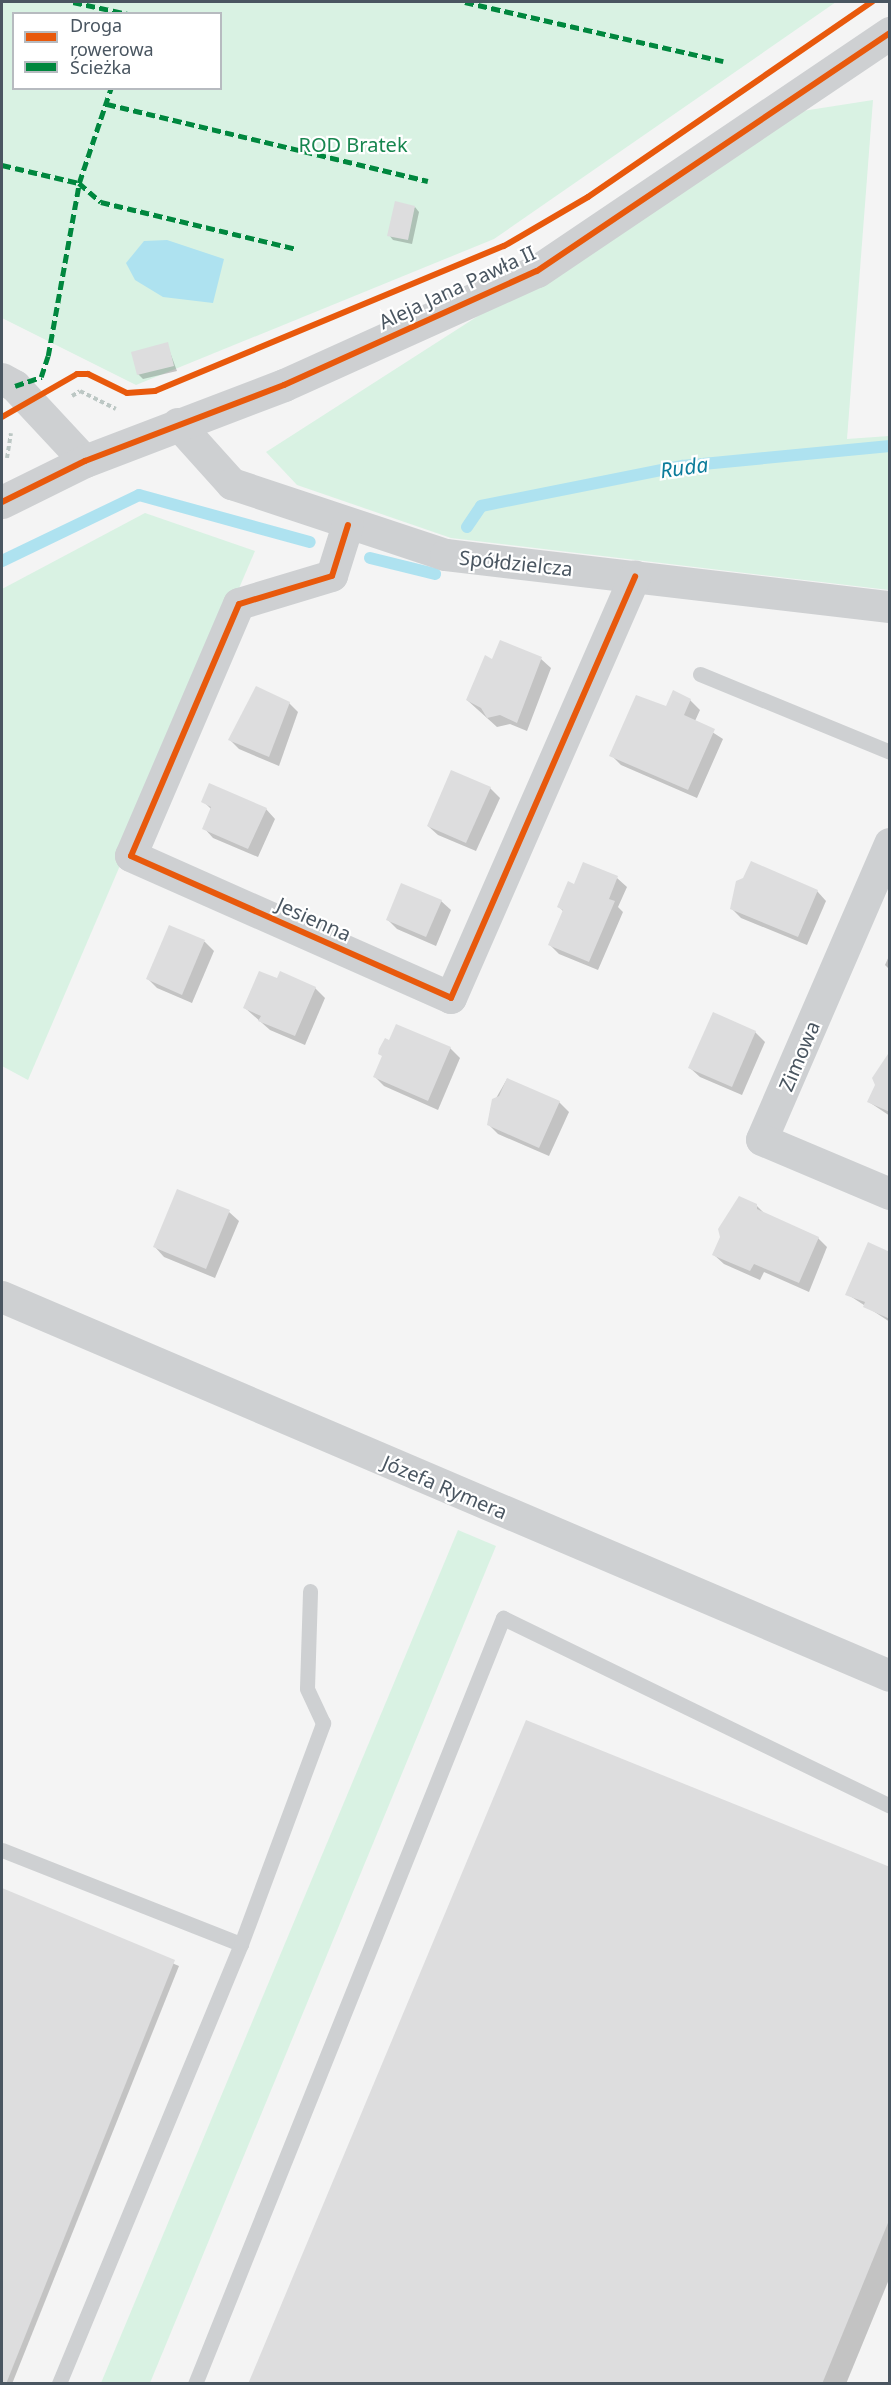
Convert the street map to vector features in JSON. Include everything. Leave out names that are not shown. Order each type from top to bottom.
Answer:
[{"type":"street","name":"Aleja Jana Pawła II","points":[[2,502],[85,461],[284,385],[537,271],[890,33]]},
{"type":"street","points":[[2,379],[15,386],[85,461]]},
{"type":"street","name":"Spółdzielcza","points":[[178,424],[232,484],[348,525],[446,555],[890,607]]},
{"type":"street","name":"Jesienna","points":[[348,525],[332,576],[239,604],[131,856],[451,998],[635,576]]},
{"type":"street","name":"Zimowa","points":[[890,844],[762,1140],[890,1194]]},
{"type":"street","name":"Józefa Rymera","points":[[2,1297],[890,1676]]},
{"type":"lane","points":[[700,674],[890,752]]},
{"type":"lane","points":[[59,2384],[241,1944],[323,1723],[307,1688],[310,1591]]},
{"type":"lane","points":[[195,2384],[503,1618],[890,1806]]},
{"type":"lane","points":[[2,1850],[241,1944]]},
{"type":"path","points":[[5,464],[10,430],[80,392],[119,411]]},
{"type":"green space","name":"ROD Bratek","points":[[2,2],[836,2],[494,239],[136,385],[2,318]]},
{"type":"green space","points":[[873,100],[847,439],[889,436],[889,590],[451,538],[297,485],[266,452],[796,112]]},
{"type":"green space","points":[[145,513],[255,551],[28,1080],[2,1066],[2,589]]},
{"type":"green space","points":[[458,1530],[496,1546],[150,2383],[101,2383]]},
{"type":"water","points":[[167,240],[224,259],[213,303],[163,297],[135,280],[126,263],[144,241]]},
{"type":"building","points":[[395,201],[415,206],[408,240],[387,236]]},
{"type":"building","points":[[168,342],[174,366],[137,375],[131,352]]},
{"type":"building","points":[[500,640],[542,657],[517,723],[500,715],[487,718],[481,708],[466,700],[485,655],[492,659]]},
{"type":"building","points":[[256,686],[290,702],[269,757],[228,740]]},
{"type":"building","points":[[673,690],[691,699],[684,715],[715,729],[688,790],[609,756],[636,695],[666,706]]},
{"type":"building","points":[[451,770],[491,787],[466,843],[427,826]]},
{"type":"building","points":[[209,783],[267,808],[248,849],[202,829],[211,807],[201,802]]},
{"type":"building","points":[[751,861],[818,890],[798,937],[730,909],[736,881],[743,878]]},
{"type":"building","points":[[583,862],[618,876],[609,899],[615,901],[589,962],[548,945],[563,910],[557,907],[568,881],[574,884]]},
{"type":"building","points":[[401,883],[442,900],[426,937],[386,920]]},
{"type":"building","points":[[169,925],[205,940],[182,995],[146,979]]},
{"type":"building","points":[[259,971],[277,978],[280,971],[316,987],[295,1036],[258,1021],[261,1016],[243,1008]]},
{"type":"building","points":[[713,1012],[756,1031],[732,1087],[688,1068]]},
{"type":"building","points":[[396,1024],[451,1047],[428,1101],[373,1077],[382,1056],[378,1054],[379,1049],[385,1038],[389,1040]]},
{"type":"building","points":[[890,1051],[890,1112],[867,1102],[875,1085],[872,1078]]},
{"type":"building","points":[[507,1078],[560,1101],[539,1148],[487,1125],[492,1099],[499,1096]]},
{"type":"building","points":[[177,1189],[230,1210],[206,1269],[153,1247]]},
{"type":"building","points":[[739,1196],[757,1204],[757,1209],[819,1237],[799,1283],[754,1264],[750,1271],[712,1255],[720,1237],[718,1229]]},
{"type":"building","points":[[868,1242],[890,1252],[890,1319],[863,1307],[865,1302],[845,1295]]},
{"type":"building","points":[[526,1720],[890,1867],[890,2218],[822,2384],[248,2384]]},
{"type":"building","points":[[2,1888],[175,1960],[6,2384],[2,2384]]},
{"type":"waterway","name":"Ruda","points":[[467,527],[481,506],[682,466],[890,446]]},
{"type":"waterway","points":[[2,561],[139,495],[310,542]]},
{"type":"waterway","points":[[370,558],[435,574]]},
{"type":"marked path","points":[[73,2],[119,12]]},
{"type":"marked path","points":[[465,2],[723,61]]},
{"type":"marked path","points":[[15,386],[41,377],[48,356],[79,183],[110,90]]},
{"type":"marked path","points":[[107,104],[428,181]]},
{"type":"marked path","points":[[2,165],[79,183],[101,202],[297,249]]},
{"type":"cycle path","points":[[2,417],[77,374],[88,374],[127,393],[155,391],[504,246],[588,197],[872,2]]},
{"type":"cycle path","points":[[2,502],[85,461],[284,385],[537,271],[890,33]]},
{"type":"cycle path","points":[[348,525],[332,576],[239,604],[131,856],[451,998],[635,576]]}]
